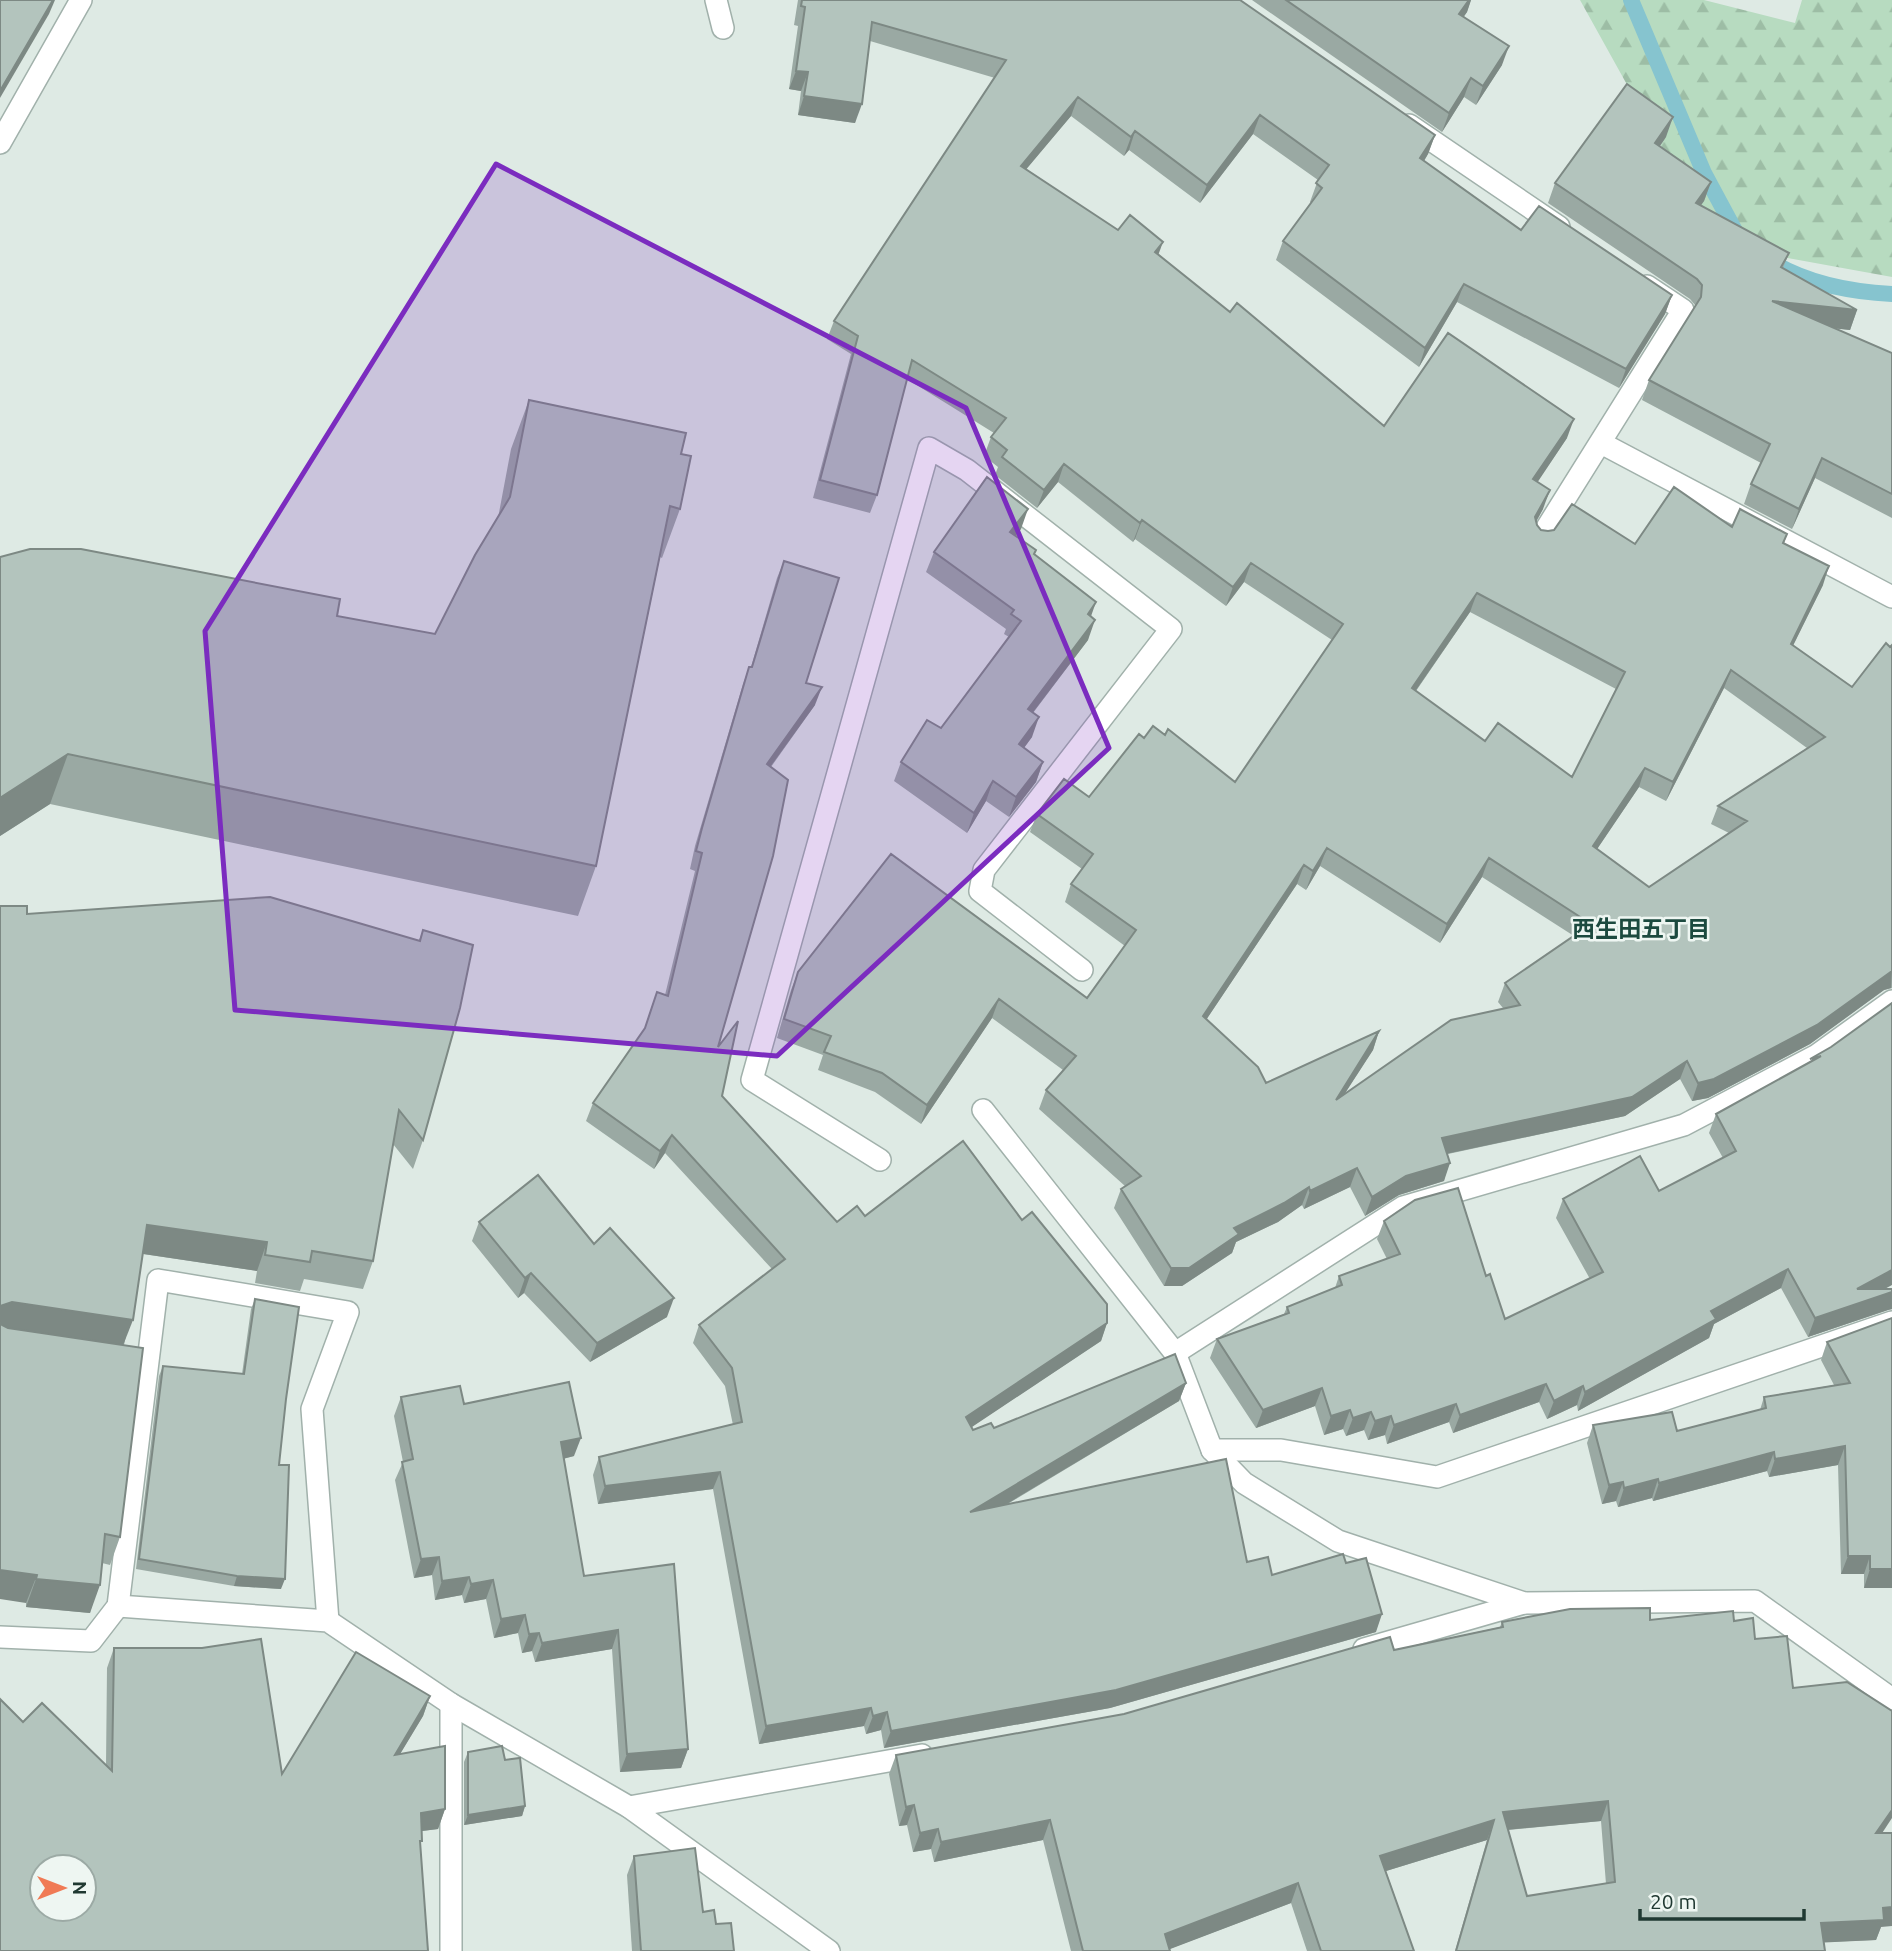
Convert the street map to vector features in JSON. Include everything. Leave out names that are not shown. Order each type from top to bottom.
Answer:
[{"type":"street","points":[[0,143],[81,0]]},
{"type":"street","points":[[716,0],[723,28]]},
{"type":"street","points":[[1396,117],[1580,241]]},
{"type":"street","points":[[1541,537],[1683,310],[1625,272]]},
{"type":"street","points":[[1601,443],[1892,597]]},
{"type":"street","points":[[880,1160],[752,1080],[929,448],[967,470],[1171,629],[984,870],[980,891],[1082,970]]},
{"type":"street","points":[[1175,1353],[1403,1207],[1684,1125],[1817,1055],[1892,1001]]},
{"type":"street","points":[[983,1110],[1175,1353],[1212,1450],[1244,1483],[1338,1541],[1524,1603]]},
{"type":"street","points":[[0,1637],[91,1641],[118,1606],[158,1280],[348,1312],[312,1409],[328,1622]]},
{"type":"street","points":[[1212,1450],[1281,1450],[1437,1477],[1892,1322]]},
{"type":"street","points":[[121,1361],[148,1365]]},
{"type":"street","points":[[1338,1656],[1524,1603],[1755,1601],[1892,1699]]},
{"type":"street","points":[[118,1606],[328,1622],[451,1704],[629,1807],[829,1951]]},
{"type":"street","points":[[451,1704],[451,1951]]},
{"type":"street","points":[[629,1807],[938,1752]]},
{"type":"highlighted area","points":[[496,164],[966,408],[1109,748],[777,1056],[235,1010],[205,631]]},
{"type":"green space","points":[[1580,0],[1704,0],[1795,23],[1802,0],[1892,0],[1892,277],[1716,245]]},
{"type":"building","points":[[0,0],[53,0],[0,91]]},
{"type":"building","points":[[802,0],[1240,0],[1435,135],[1420,158],[1521,230],[1539,206],[1672,295],[1626,369],[1464,284],[1425,348],[1283,241],[1322,188],[1316,183],[1329,165],[1260,115],[1207,185],[1135,131],[1131,137],[1078,97],[1021,166],[1118,230],[1130,215],[1163,242],[1155,252],[1230,312],[1237,303],[1384,426],[1448,333],[1574,419],[1533,479],[1550,490],[1535,517],[1541,530],[1554,530],[1572,504],[1635,544],[1674,487],[1732,527],[1740,509],[1787,534],[1783,543],[1829,566],[1791,644],[1852,687],[1886,643],[1890,647],[1892,645],[1892,971],[1817,1025],[1714,1079],[1698,1083],[1687,1061],[1632,1097],[1442,1138],[1450,1163],[1406,1176],[1372,1197],[1357,1168],[1310,1191],[1309,1187],[1234,1228],[1239,1234],[1189,1268],[1171,1268],[1121,1189],[1141,1176],[1046,1090],[1076,1056],[999,999],[927,1105],[882,1073],[824,1052],[831,1036],[784,1019],[798,972],[891,854],[1087,998],[1136,930],[1071,884],[1093,854],[1037,814],[1064,779],[1089,797],[1139,734],[1144,738],[1153,726],[1165,735],[1168,729],[1235,782],[1343,624],[1251,563],[1233,587],[1142,520],[1140,523],[1064,464],[1044,490],[1002,457],[1007,450],[991,437],[1006,418],[912,360],[877,495],[820,480],[858,336],[834,321],[1006,60],[872,22],[862,104],[804,96],[808,72],[796,71],[805,7],[801,6]],"holes":[[[1477,593],[1625,672],[1572,777],[1498,723],[1485,741],[1412,688]],[[1731,670],[1825,737],[1718,806],[1747,821],[1649,887],[1593,846],[1645,768],[1673,782]],[[1327,848],[1447,924],[1489,858],[1591,924],[1505,983],[1520,1005],[1451,1020],[1336,1100],[1379,1031],[1266,1083],[1258,1067],[1203,1016],[1304,865],[1313,871]]]},
{"type":"building","points":[[1286,0],[1469,0],[1459,14],[1509,46],[1483,86],[1471,78],[1449,113]]},
{"type":"building","points":[[1627,84],[1673,117],[1655,143],[1711,182],[1696,203],[1789,253],[1781,267],[1857,310],[1772,301],[1892,353],[1892,494],[1822,458],[1799,509],[1751,484],[1770,444],[1649,380],[1701,297],[1702,285],[1555,183]]},
{"type":"building","points":[[529,400],[686,433],[681,454],[691,456],[680,509],[670,506],[596,866],[68,754],[0,798],[0,557],[30,549],[81,549],[340,599],[337,616],[435,634],[475,555],[510,497]]},
{"type":"building","points":[[987,477],[1028,509],[1010,532],[1036,550],[1034,554],[1096,602],[1088,614],[1095,620],[1028,709],[1039,717],[1019,744],[1043,762],[1016,797],[993,781],[974,813],[901,762],[927,720],[941,728],[1021,621],[1011,614],[1014,610],[934,552]]},
{"type":"building","points":[[784,561],[839,578],[806,683],[822,687],[767,764],[788,780],[773,856],[718,1047],[738,1021],[722,1096],[837,1222],[857,1206],[865,1216],[963,1141],[1022,1220],[1032,1212],[1107,1304],[1107,1323],[966,1417],[973,1430],[991,1423],[994,1428],[1175,1354],[1186,1383],[970,1512],[1226,1459],[1247,1562],[1268,1557],[1272,1575],[1343,1554],[1346,1563],[1366,1558],[1382,1614],[1116,1690],[891,1731],[887,1712],[873,1716],[871,1708],[766,1726],[720,1472],[605,1486],[599,1457],[742,1422],[732,1368],[699,1325],[785,1259],[672,1135],[660,1151],[593,1103],[645,1028],[657,992],[668,996],[702,853],[696,851],[702,828],[749,667],[752,667]]},
{"type":"building","points":[[270,897],[420,941],[423,930],[473,945],[460,1008],[423,1140],[399,1110],[373,1261],[312,1251],[310,1262],[265,1255],[267,1242],[147,1225],[133,1320],[12,1302],[0,1306],[0,906],[27,906],[27,914]]},
{"type":"building","points":[[1892,1003],[1892,1270],[1857,1289],[1892,1289],[1892,1292],[1815,1318],[1788,1269],[1711,1311],[1716,1319],[1585,1392],[1583,1386],[1554,1401],[1546,1384],[1460,1415],[1456,1404],[1394,1425],[1391,1416],[1375,1421],[1371,1412],[1353,1418],[1350,1410],[1331,1416],[1322,1388],[1263,1410],[1217,1339],[1289,1313],[1287,1307],[1342,1285],[1339,1276],[1400,1254],[1384,1221],[1415,1200],[1458,1188],[1486,1276],[1490,1274],[1505,1319],[1603,1272],[1563,1199],[1640,1156],[1659,1191],[1736,1151],[1716,1114],[1821,1056],[1810,1059]]},
{"type":"building","points":[[538,1175],[594,1244],[610,1228],[674,1298],[597,1343],[531,1273],[525,1278],[479,1222]]},
{"type":"building","points":[[255,1299],[299,1307],[279,1465],[289,1465],[285,1579],[237,1576],[139,1559],[163,1366],[244,1374]]},
{"type":"building","points":[[1892,1318],[1892,1569],[1870,1569],[1870,1556],[1848,1556],[1845,1446],[1775,1459],[1774,1452],[1659,1483],[1658,1479],[1624,1488],[1623,1482],[1609,1485],[1593,1425],[1672,1412],[1677,1431],[1766,1408],[1764,1397],[1850,1383],[1827,1342]]},
{"type":"building","points":[[0,1322],[8,1328],[143,1348],[120,1537],[105,1534],[100,1585],[36,1579],[37,1575],[0,1570]]},
{"type":"building","points":[[569,1382],[581,1438],[561,1442],[584,1576],[674,1564],[688,1749],[627,1754],[618,1630],[542,1643],[539,1633],[529,1634],[525,1615],[501,1619],[493,1580],[471,1584],[469,1577],[442,1581],[439,1557],[421,1559],[402,1462],[413,1459],[401,1397],[460,1386],[464,1404]]},
{"type":"building","points":[[1650,1608],[1650,1620],[1733,1611],[1734,1621],[1753,1618],[1755,1639],[1787,1636],[1793,1688],[1847,1682],[1892,1711],[1892,1810],[1876,1833],[1892,1833],[1892,1907],[1883,1908],[1884,1920],[1821,1923],[1825,1951],[1456,1951],[1494,1820],[1380,1856],[1414,1951],[1321,1951],[1298,1883],[1165,1934],[1170,1951],[1083,1951],[1050,1820],[941,1842],[938,1829],[920,1833],[914,1805],[906,1807],[896,1755],[1124,1714],[1390,1637],[1394,1650],[1503,1627],[1502,1622],[1570,1609]],"holes":[[[1608,1801],[1615,1882],[1527,1896],[1503,1812]]]},
{"type":"building","points":[[261,1639],[282,1774],[356,1652],[430,1696],[395,1755],[445,1746],[445,1809],[421,1813],[420,1841],[428,1951],[0,1951],[0,1699],[23,1722],[42,1703],[112,1771],[114,1648],[202,1648]]},
{"type":"building","points":[[502,1746],[505,1760],[520,1758],[525,1806],[468,1815],[468,1752]]},
{"type":"building","points":[[695,1848],[703,1912],[714,1910],[716,1924],[731,1923],[734,1951],[641,1951],[634,1856]]},
{"type":"waterway","points":[[1631,0],[1704,173],[1740,240]]},
{"type":"waterway","points":[[1775,264],[1802,277],[1832,286],[1892,294]]},
{"type":"district","name":"西生田五丁目","points":[[1641,928]]}]
